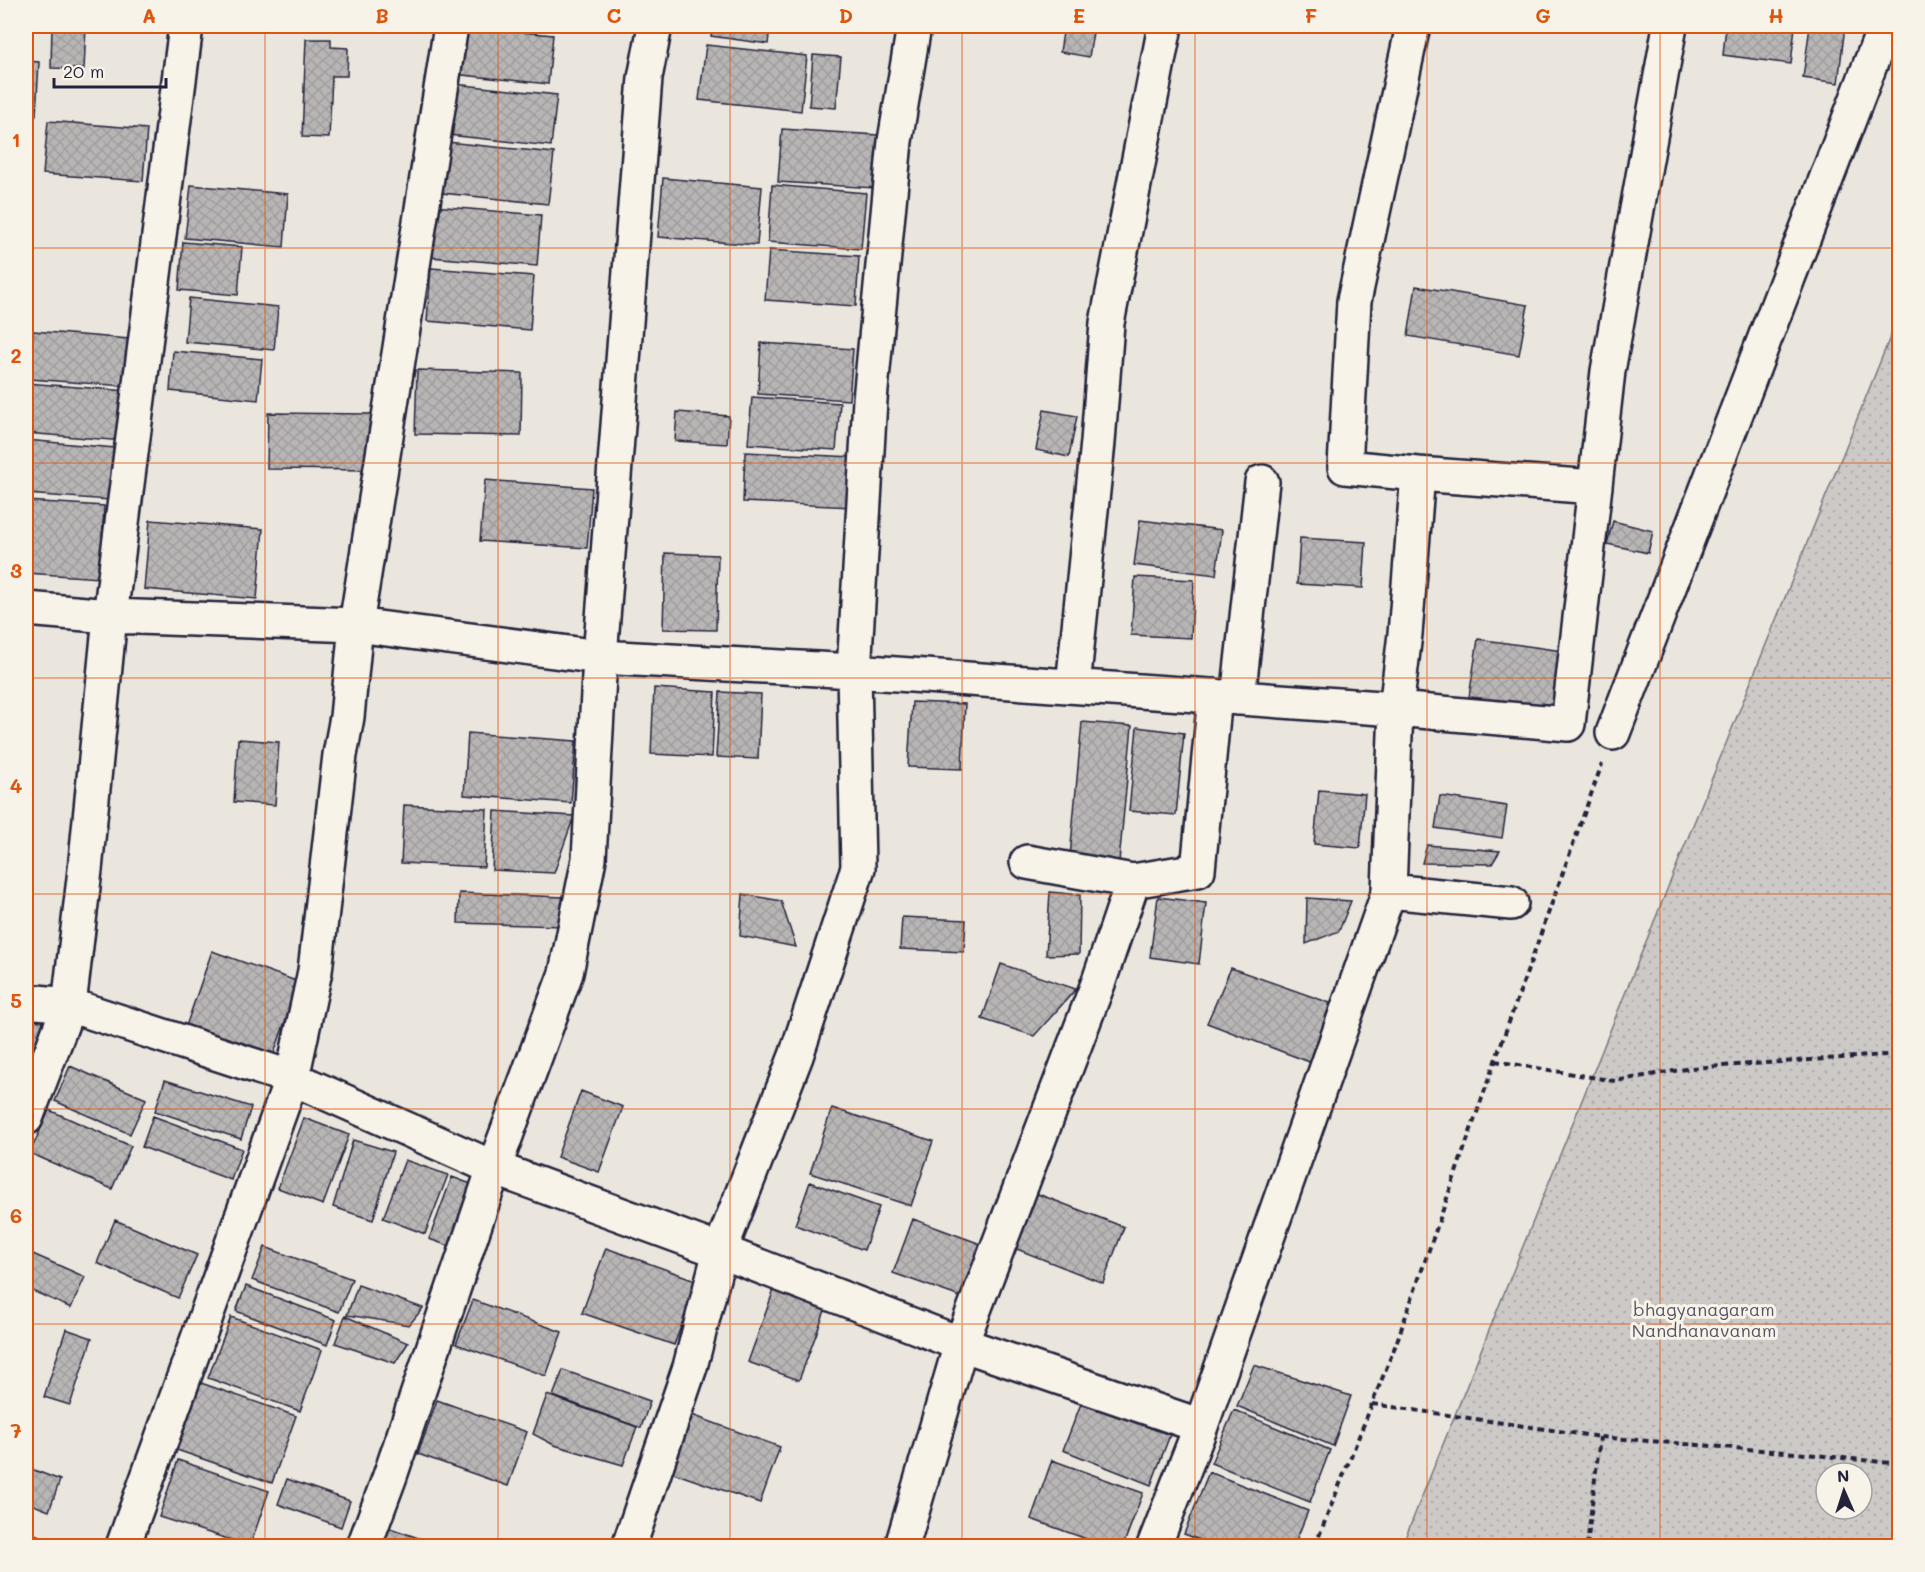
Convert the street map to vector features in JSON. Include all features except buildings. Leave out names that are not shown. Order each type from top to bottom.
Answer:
[{"type":"street","points":[[26,1118],[69,1005],[110,616],[186,26]]},
{"type":"street","points":[[123,1546],[292,1078],[315,970],[340,755],[347,717],[356,625],[451,26]]},
{"type":"street","points":[[364,1546],[390,1476],[494,1168],[566,973],[589,859],[600,657],[645,78],[655,26]]},
{"type":"street","points":[[629,1546],[690,1367],[720,1251],[796,1056],[858,868],[854,671],[872,388],[895,141],[914,26]]},
{"type":"street","points":[[1073,686],[1097,454],[1107,323],[1165,26]]},
{"type":"street","points":[[1413,26],[1354,301],[1345,467],[1595,487]]},
{"type":"street","points":[[26,609],[110,616],[356,625],[600,657],[1073,686],[1568,724],[1608,371],[1670,26]]},
{"type":"street","points":[[1613,733],[1885,26]]},
{"type":"street","points":[[1154,1546],[1201,1426],[1389,891],[1396,709],[1418,474]]},
{"type":"street","points":[[1027,862],[1133,881],[1198,870],[1262,482]]},
{"type":"street","points":[[902,1546],[961,1344],[1099,981],[1133,881]]},
{"type":"street","points":[[1389,891],[1511,903]]},
{"type":"street","points":[[26,1001],[69,1005],[292,1078],[494,1168],[720,1251],[961,1344],[1201,1426]]},
{"type":"path","points":[[1315,1546],[1396,1344],[1613,733]]},
{"type":"path","points":[[1495,1061],[1615,1081],[1692,1068],[1899,1054]]},
{"type":"path","points":[[1372,1404],[1600,1437],[1899,1464]]},
{"type":"path","points":[[1587,1546],[1600,1437]]},
{"type":"green space","name":"bhagyanagaram Nandhanavanam","points":[[1899,315],[1899,1546],[1402,1546]]}]
